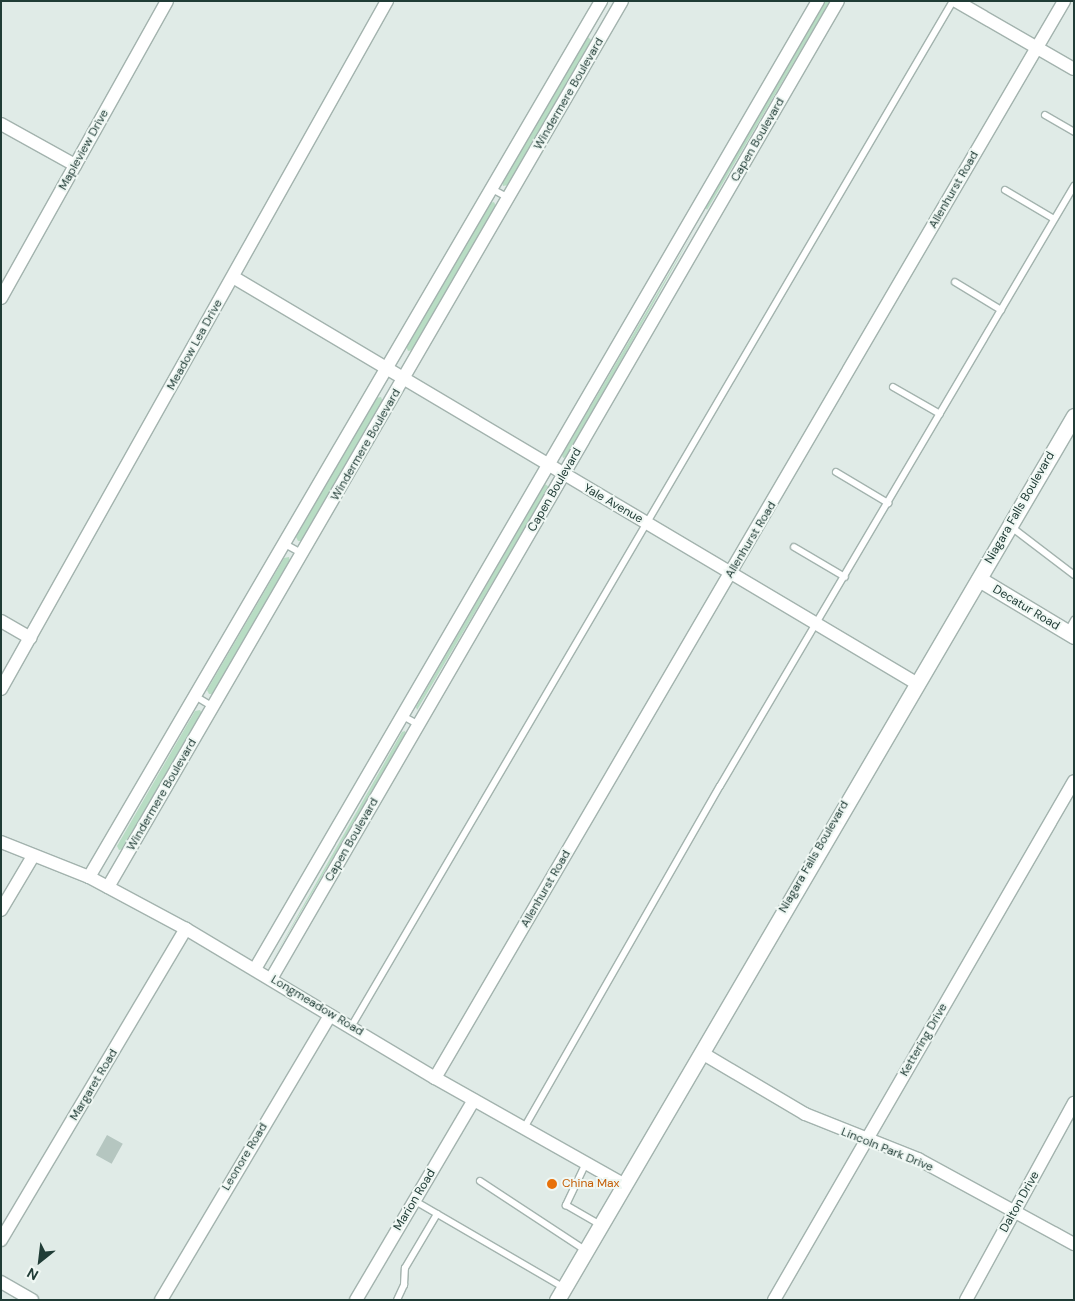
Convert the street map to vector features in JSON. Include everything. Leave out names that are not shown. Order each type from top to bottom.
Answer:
[{"type":"main road","name":"Niagara Falls Boulevard","points":[[561,1294],[916,684],[1073,419]]},
{"type":"main road","name":"Decatur Road","points":[[979,579],[1072,630]]},
{"type":"street","name":"Mapleview Drive","points":[[1,298],[167,1]]},
{"type":"street","name":"Meadow Lea Drive","points":[[1,688],[387,1]]},
{"type":"street","name":"Windermere Boulevard","points":[[90,877],[601,1]]},
{"type":"street","name":"Windermere Boulevard","points":[[108,887],[404,380],[622,1]]},
{"type":"street","name":"Capen Boulevard","points":[[255,969],[546,465],[818,1]]},
{"type":"street","name":"Capen Boulevard","points":[[271,979],[838,1]]},
{"type":"street","points":[[955,1],[1074,69]]},
{"type":"street","name":"Allenhurst Road","points":[[435,1078],[1064,1]]},
{"type":"street","points":[[1,124],[75,165]]},
{"type":"street","name":"Yale Avenue","points":[[233,277],[916,684]]},
{"type":"street","points":[[1,621],[30,638]]},
{"type":"street","name":"Kettering Drive","points":[[774,1300],[1074,781]]},
{"type":"street","name":"Longmeadow Road","points":[[1,842],[90,877],[186,929],[435,1078],[625,1185]]},
{"type":"street","points":[[1,910],[33,856]]},
{"type":"street","name":"Margaret Road","points":[[1,1240],[186,929]]},
{"type":"street","name":"Leonore Road","points":[[161,1300],[330,1015]]},
{"type":"street","name":"Lincoln Park Drive","points":[[702,1053],[805,1114],[866,1140],[918,1159],[1074,1244]]},
{"type":"street","name":"Marion Road","points":[[356,1300],[474,1100]]},
{"type":"street","name":"Dalton Drive","points":[[966,1300],[1074,1103]]},
{"type":"street","points":[[1,1282],[32,1300]]},
{"type":"lane","points":[[351,1028],[955,1]]},
{"type":"lane","points":[[587,25],[603,34]]},
{"type":"lane","points":[[1046,115],[1074,132]]},
{"type":"lane","points":[[524,1128],[1074,186]]},
{"type":"lane","points":[[492,189],[509,198]]},
{"type":"lane","points":[[1005,190],[1054,219]]},
{"type":"lane","points":[[691,217],[708,227]]},
{"type":"lane","points":[[955,282],[1001,310]]},
{"type":"lane","points":[[893,387],[940,414]]},
{"type":"lane","points":[[836,472],[888,503]]},
{"type":"lane","points":[[1010,526],[1074,575]]},
{"type":"lane","points":[[285,544],[303,554]]},
{"type":"lane","points":[[794,547],[845,577]]},
{"type":"lane","points":[[195,696],[213,707]]},
{"type":"lane","points":[[402,715],[419,725]]},
{"type":"lane","points":[[586,1163],[566,1205],[601,1226]]},
{"type":"lane","points":[[480,1181],[586,1251]]},
{"type":"lane","points":[[415,1201],[561,1294]]},
{"type":"lane","points":[[397,1300],[404,1285],[405,1268],[437,1214]]},
{"type":"green space","points":[[825,1],[830,1],[707,210],[705,207]]},
{"type":"green space","points":[[587,36],[592,41],[508,185],[503,186],[502,181]]},
{"type":"green space","points":[[494,202],[496,206],[413,350],[408,351],[406,346],[490,203]]},
{"type":"green space","points":[[694,231],[567,457],[563,458],[562,455]]},
{"type":"green space","points":[[381,397],[383,402],[303,541],[298,541],[296,537],[376,398]]},
{"type":"green space","points":[[545,484],[549,487],[417,710],[416,707]]},
{"type":"green space","points":[[289,557],[290,562],[214,694],[209,694],[207,690],[284,558]]},
{"type":"green space","points":[[200,710],[202,714],[124,849],[119,850],[117,846],[195,711]]},
{"type":"green space","points":[[405,731],[406,734],[273,959],[402,732]]},
{"type":"building","points":[[107,1135],[123,1144],[112,1164],[96,1155]]},
{"type":"place","name":"China Max","points":[[552,1184]]}]
